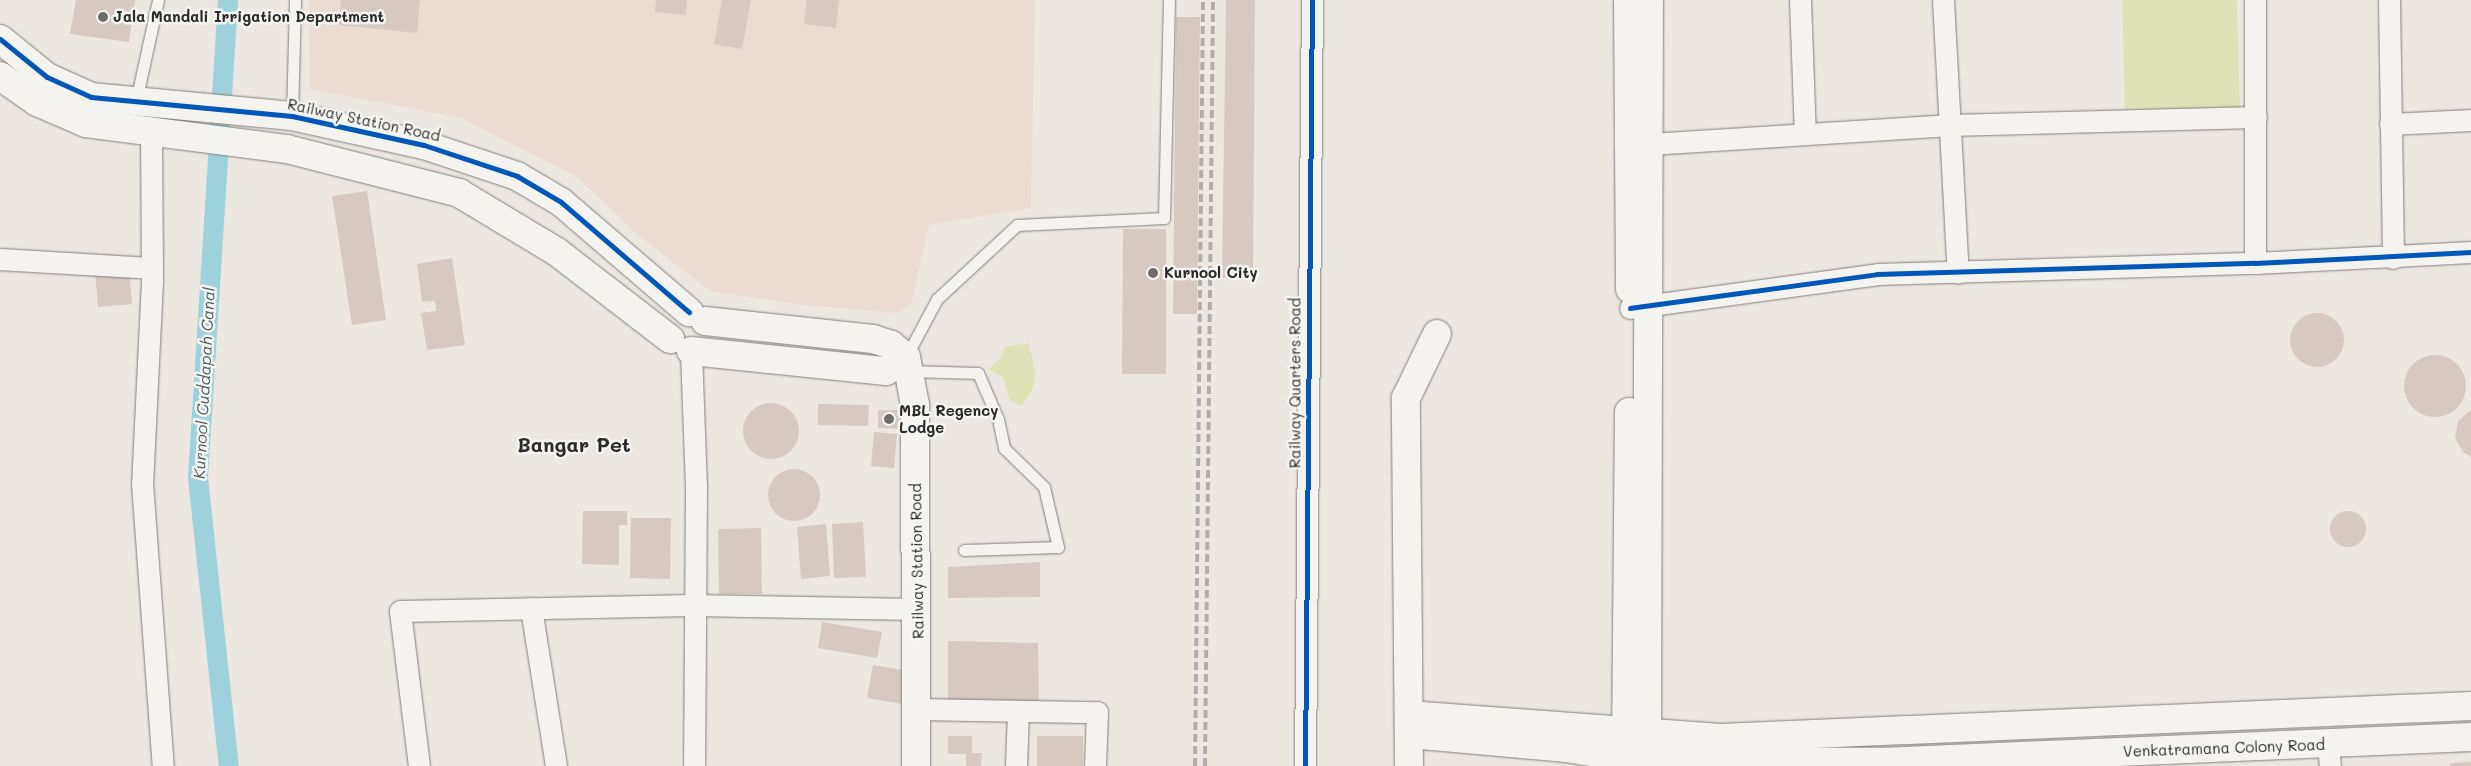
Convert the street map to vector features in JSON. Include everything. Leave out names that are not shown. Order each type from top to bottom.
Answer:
[{"type":"street","name":"Railway Quarters Road","points":[[1305,766],[1312,0]]},
{"type":"street","points":[[1628,0],[1639,307],[1636,746],[1720,738],[2471,706]]},
{"type":"street","points":[[1639,307],[1650,144],[1650,0]]},
{"type":"street","points":[[1800,0],[1804,134]]},
{"type":"street","points":[[1943,0],[1958,273]]},
{"type":"street","points":[[2254,0],[2256,117],[2255,263]]},
{"type":"street","points":[[2389,0],[2393,258]]},
{"type":"street","name":"Railway Station Road","points":[[0,39],[56,81],[91,97],[292,116],[424,145],[517,176],[561,202],[697,317]]},
{"type":"street","points":[[0,76],[37,102],[86,123],[151,133],[287,149],[459,193],[557,252],[681,345],[886,370],[907,364],[891,345],[873,339],[697,317],[672,321],[681,345],[696,488],[692,605],[694,766]]},
{"type":"street","points":[[1650,144],[1950,125],[2256,117]]},
{"type":"street","points":[[2390,124],[2471,120]]},
{"type":"street","points":[[151,133],[152,268],[142,483],[163,766]]},
{"type":"street","points":[[1639,307],[1801,282],[1877,274],[1958,273],[2393,258],[2471,252]]},
{"type":"street","points":[[0,259],[152,268]]},
{"type":"street","points":[[1409,766],[1406,398],[1436,334]]},
{"type":"street","name":"Railway Station Road","points":[[907,364],[915,405],[918,609],[916,766]]},
{"type":"street","points":[[420,766],[400,611],[692,605],[918,609]]},
{"type":"street","points":[[531,608],[556,766]]},
{"type":"street","points":[[917,709],[1097,712],[1095,766]]},
{"type":"street","points":[[1016,766],[1018,711]]},
{"type":"street","name":"Venkatramana Colony Road","points":[[1409,725],[1567,746],[1636,746],[1880,764],[2329,755],[2471,737]]},
{"type":"lane","points":[[142,101],[158,0]]},
{"type":"lane","points":[[292,116],[295,0]]},
{"type":"lane","points":[[964,550],[1058,548],[1044,487],[1004,448],[998,419],[978,373],[907,364],[937,299],[1017,225],[1164,218],[1168,0]]},
{"type":"shaded area","points":[[309,0],[1035,0],[1031,208],[929,225],[911,305],[897,313],[803,305],[710,291],[639,236],[576,176],[461,118],[310,89]]},
{"type":"green space","points":[[2122,0],[2237,0],[2240,113],[2125,117]]},
{"type":"green space","points":[[1029,343],[1036,375],[1032,391],[1022,406],[1010,401],[1003,377],[988,369],[999,360],[1005,347]]},
{"type":"building","name":"Jala Mandali Irrigation Department","points":[[76,0],[135,0],[129,42],[70,34]]},
{"type":"building","points":[[341,0],[420,0],[417,33],[339,25]]},
{"type":"building","points":[[656,0],[687,0],[686,15],[655,12]]},
{"type":"building","points":[[722,0],[751,0],[742,49],[714,44]]},
{"type":"building","points":[[807,0],[839,0],[836,28],[804,24]]},
{"type":"building","points":[[1226,0],[1255,0],[1253,276],[1222,278]]},
{"type":"building","points":[[1176,17],[1200,17],[1197,314],[1173,314]]},
{"type":"building","points":[[367,191],[386,320],[352,325],[332,196]]},
{"type":"building","points":[[1123,229],[1166,229],[1166,374],[1122,374]]},
{"type":"building","points":[[452,258],[465,345],[427,350],[421,313],[436,311],[435,301],[422,302],[417,264]]},
{"type":"building","points":[[129,268],[132,304],[98,307],[95,272]]},
{"type":"building","points":[[2312,313],[2322,313],[2332,317],[2340,325],[2344,340],[2340,355],[2332,363],[2322,367],[2312,367],[2302,363],[2294,355],[2290,345],[2290,335],[2294,325],[2302,317]]},
{"type":"building","points":[[2435,355],[2447,357],[2457,364],[2464,374],[2466,386],[2464,398],[2457,408],[2447,415],[2435,417],[2423,415],[2413,408],[2406,398],[2404,386],[2406,374],[2413,364],[2423,357]]},
{"type":"building","points":[[766,403],[776,403],[791,411],[797,420],[799,431],[797,442],[791,451],[776,459],[766,459],[755,454],[748,447],[743,436],[743,426],[748,415],[755,408]]},
{"type":"building","points":[[818,404],[869,405],[868,426],[818,425]]},
{"type":"building","name":"MBL Regency Lodge","points":[[878,410],[899,410],[899,429],[878,428]]},
{"type":"building","points":[[2471,410],[2471,457],[2463,452],[2455,438],[2458,421]]},
{"type":"building","points":[[874,432],[897,434],[894,468],[871,466]]},
{"type":"building","points":[[794,469],[808,473],[816,481],[820,495],[816,509],[808,517],[794,521],[780,517],[772,509],[768,495],[772,481],[780,473]]},
{"type":"building","points":[[583,511],[627,511],[627,525],[619,525],[619,565],[582,564]]},
{"type":"building","points":[[2348,511],[2361,516],[2366,529],[2361,542],[2348,547],[2335,542],[2330,529],[2335,516]]},
{"type":"building","points":[[631,518],[671,518],[670,579],[630,578]]},
{"type":"building","points":[[863,522],[866,577],[834,578],[832,524]]},
{"type":"building","points":[[826,524],[830,576],[801,579],[797,527]]},
{"type":"building","points":[[761,528],[762,594],[719,594],[718,529]]},
{"type":"building","points":[[1040,562],[1040,597],[948,598],[948,567]]},
{"type":"building","points":[[822,622],[882,632],[877,658],[818,648]]},
{"type":"building","points":[[948,641],[1038,643],[1039,701],[948,700]]},
{"type":"building","points":[[873,665],[908,671],[902,704],[867,698]]},
{"type":"building","points":[[948,736],[972,736],[972,753],[982,753],[981,766],[966,766],[966,754],[948,754]]},
{"type":"building","points":[[1037,736],[1083,736],[1083,766],[1037,766]]},
{"type":"building","points":[[2471,762],[2471,766],[2450,766],[2450,763]]},
{"type":"waterway","name":"Kurnool Cuddapah Canal","points":[[228,0],[198,478],[229,766]]},
{"type":"railway","points":[[1195,766],[1203,0]]},
{"type":"railway","points":[[1205,766],[1213,0]]},
{"type":"cycle path","points":[[1305,766],[1312,0]]},
{"type":"cycle path","points":[[0,39],[47,77],[91,97],[292,116],[424,145],[517,176],[561,202],[689,312]]},
{"type":"cycle path","points":[[1630,308],[1877,274],[2255,263],[2471,252]]},
{"type":"place","name":"Jala Mandali Irrigation Department","points":[[103,17]]},
{"type":"place","name":"Kurnool City","points":[[1153,273]]},
{"type":"place","name":"MBL Regency Lodge","points":[[889,419]]},
{"type":"district","name":"Bangar Pet","points":[[574,444]]}]
